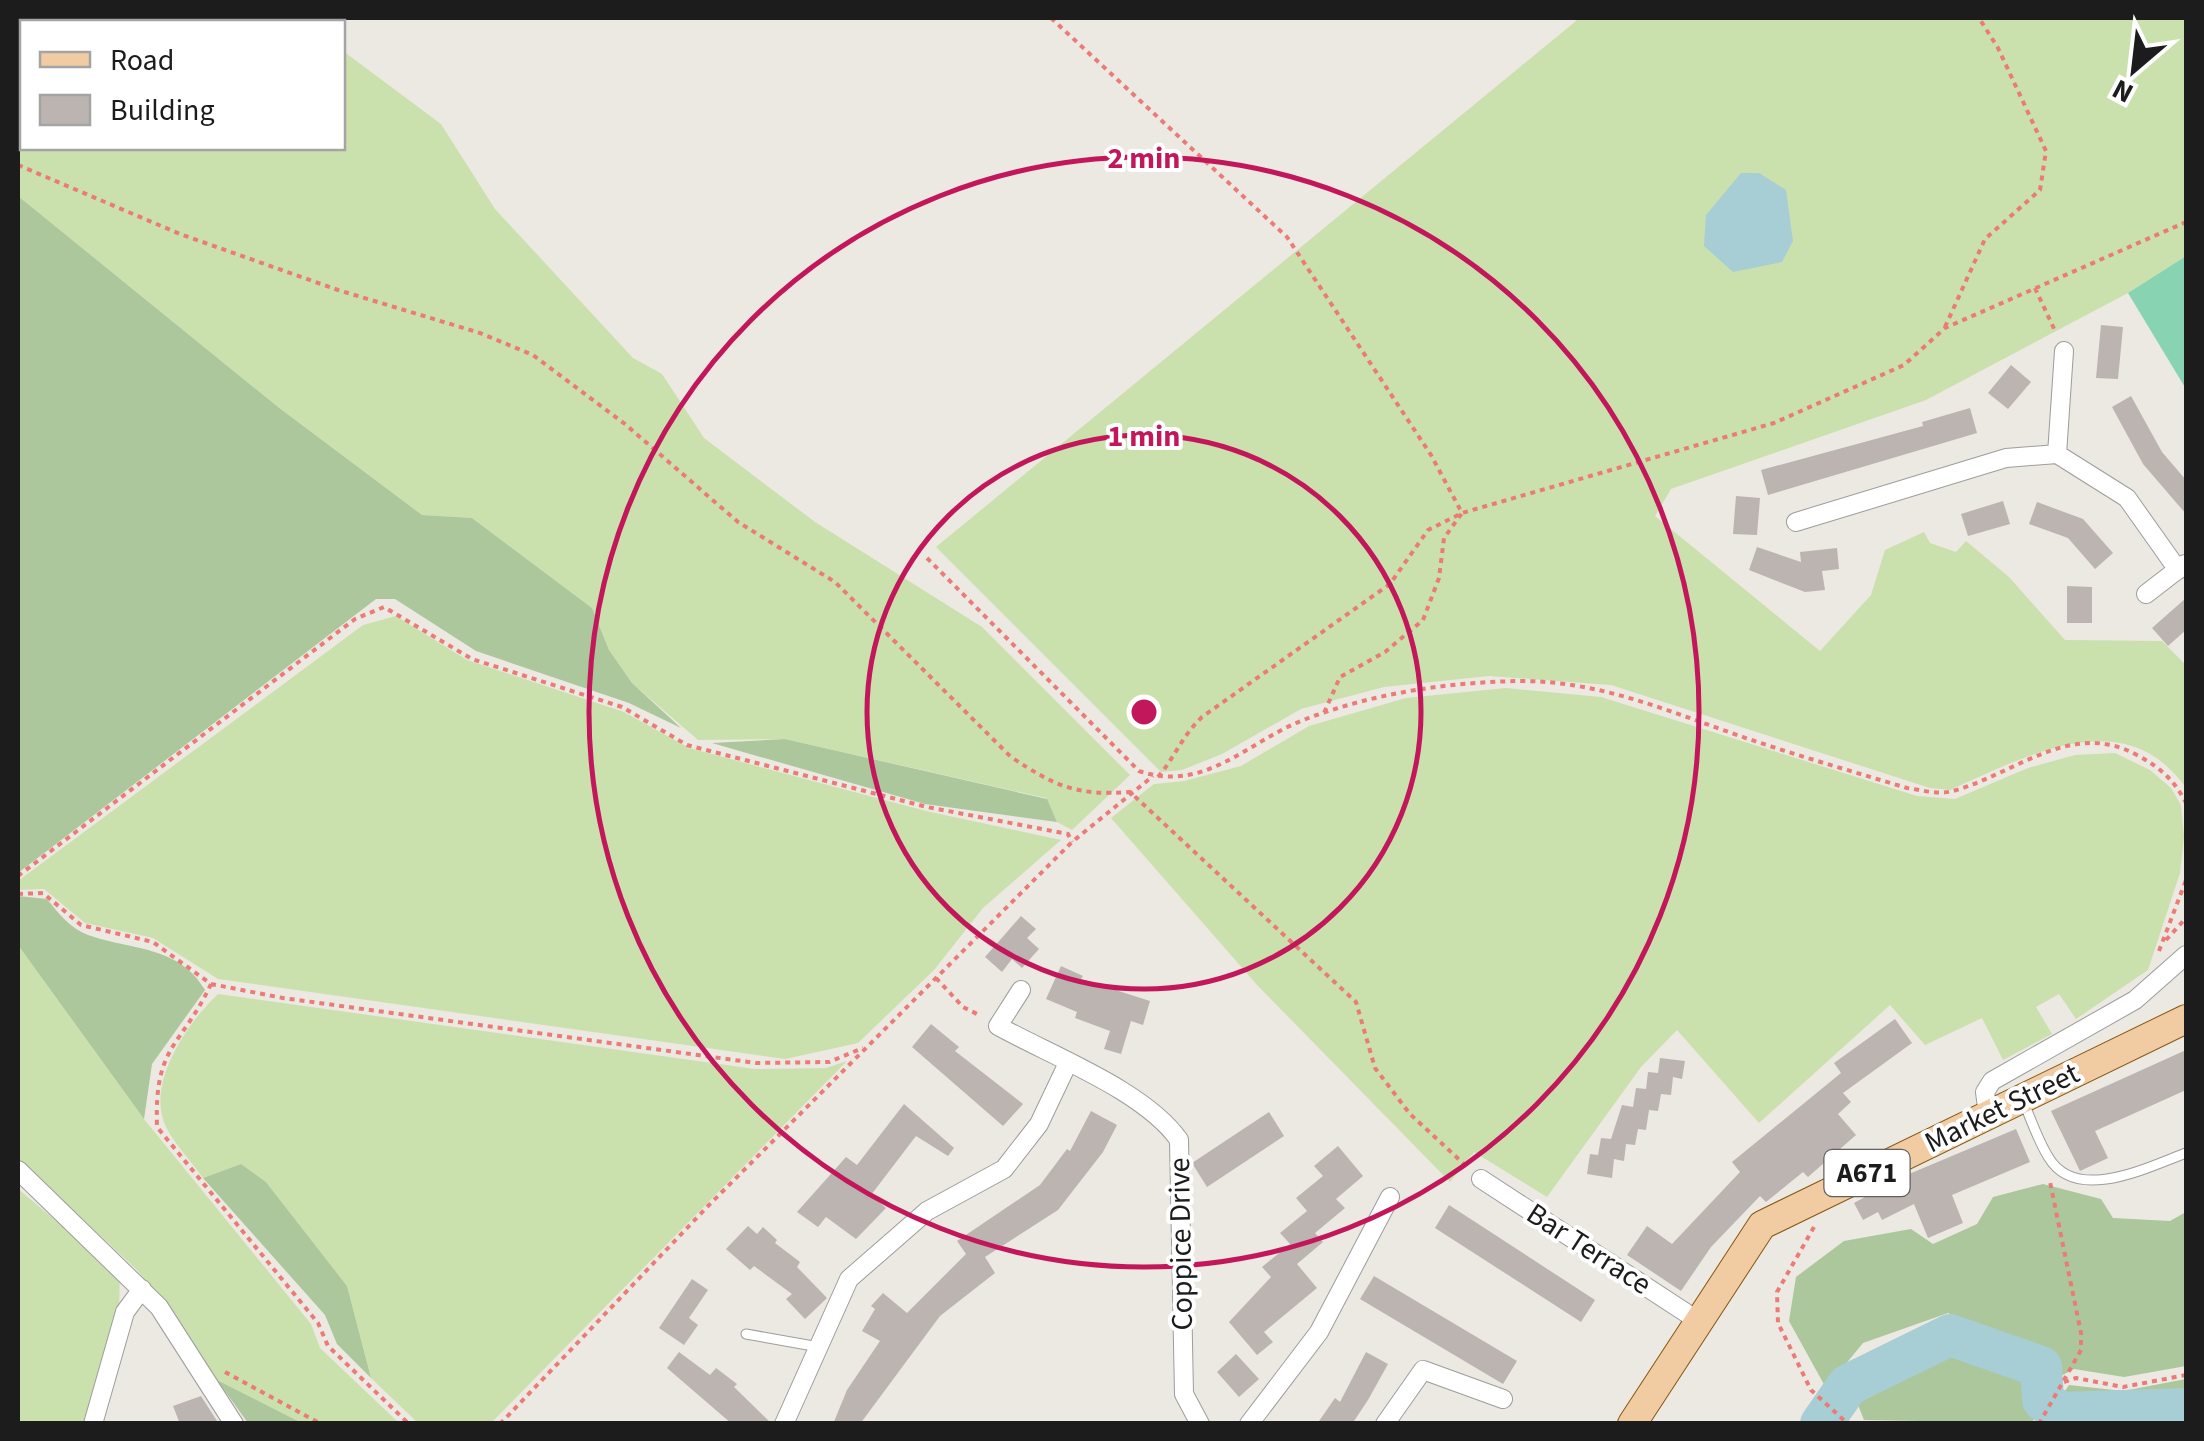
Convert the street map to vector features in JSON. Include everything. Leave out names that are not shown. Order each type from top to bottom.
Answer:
[{"type":"main road","name":"Market Street","points":[[1632,1424],[1696,1320],[1762,1225],[2186,1019]]},
{"type":"street","points":[[2057,454],[2064,350]]},
{"type":"street","points":[[1796,522],[2006,458],[2057,454],[2126,498],[2182,566],[2146,594]]},
{"type":"street","points":[[1988,1115],[1985,1092],[1992,1081],[2134,1000],[2186,955]]},
{"type":"street","points":[[998,1026],[1021,990]]},
{"type":"street","name":"Coppice Drive","points":[[998,1026],[1163,1116],[1179,1140],[1184,1394],[1200,1424]]},
{"type":"street","points":[[784,1424],[850,1278],[927,1211],[1004,1170],[1038,1124],[1067,1064]]},
{"type":"street","points":[[18,1170],[142,1289],[234,1424]]},
{"type":"street","name":"Bar Terrace","points":[[1481,1179],[1696,1320]]},
{"type":"street","points":[[1249,1424],[1319,1332],[1390,1197]]},
{"type":"street","points":[[93,1424],[125,1312],[142,1289]]},
{"type":"street","points":[[1385,1424],[1424,1370],[1503,1398]]},
{"type":"lane","points":[[2022,1097],[2050,1160],[2060,1171],[2087,1180],[2126,1175],[2186,1153]]},
{"type":"lane","points":[[746,1334],[819,1347]]},
{"type":"path","points":[[1051,18],[1288,236],[1421,439],[1462,513]]},
{"type":"path","points":[[1945,328],[1985,239],[2040,190],[2046,151],[1998,48],[1979,18]]},
{"type":"path","points":[[18,166],[180,234],[533,355],[626,424],[738,522],[835,582],[1011,758],[1043,778],[1090,795],[1130,792],[1356,1002],[1375,1068],[1410,1114],[1481,1179]]},
{"type":"path","points":[[500,1424],[1072,842],[1130,792],[1156,776],[1174,758],[1179,739],[1202,717],[1390,584],[1428,530],[1462,513],[1774,423],[1904,366],[1945,328],[2186,222]]},
{"type":"path","points":[[2035,288],[2064,350]]},
{"type":"path","points":[[1324,714],[1340,677],[1385,652],[1422,620],[1438,578],[1444,538],[1462,513]]},
{"type":"path","points":[[927,558],[1139,771],[1156,776],[1186,776],[1238,759],[1303,720],[1404,690],[1523,681],[1609,689],[1907,788],[1948,793],[2050,749],[2092,742],[2127,750],[2152,763],[2176,783],[2186,803]]},
{"type":"path","points":[[18,876],[355,619],[384,607],[472,659],[622,708],[688,744],[927,807],[1068,834],[1072,842]]},
{"type":"path","points":[[2162,976],[2153,966],[2186,880]]},
{"type":"path","points":[[18,894],[44,893],[81,925],[153,942],[211,984],[284,998],[756,1062],[829,1062],[868,1046]]},
{"type":"path","points":[[2162,944],[2186,918]]},
{"type":"path","points":[[936,978],[962,1007],[998,1026]]},
{"type":"path","points":[[211,984],[162,1063],[156,1092],[157,1127],[318,1322],[328,1346],[409,1424]]},
{"type":"path","points":[[2039,1424],[2080,1350],[2081,1333],[2049,1177],[2050,1160]]},
{"type":"path","points":[[1812,1200],[1815,1226],[1784,1277],[1776,1306],[1778,1323],[1811,1390],[1848,1424]]},
{"type":"path","points":[[189,1354],[320,1424]]},
{"type":"path","points":[[2063,1382],[2076,1378],[2122,1387],[2186,1376]]},
{"type":"green space","points":[[18,18],[70,18],[20,20],[18,94]]},
{"type":"green space","points":[[297,18],[300,20],[80,20]]},
{"type":"green space","points":[[1574,18],[2186,18],[2186,256],[2128,293],[1926,400],[1671,489],[1655,516],[1820,651],[1871,595],[1885,550],[1924,532],[1930,543],[1956,552],[1966,541],[2009,577],[2065,640],[2162,641],[2186,665],[2186,788],[2162,762],[2134,747],[2105,741],[2042,751],[1950,790],[1930,788],[1611,685],[1489,676],[1384,687],[1301,709],[1222,754],[1182,770],[1161,772],[936,547],[1576,21]]},
{"type":"green space","points":[[345,52],[441,124],[495,209],[633,358],[662,374],[704,438],[815,522],[982,627],[1130,775],[1072,830],[1057,822],[1046,798],[785,739],[698,740],[632,683],[609,650],[592,608],[472,518],[422,515],[278,407],[18,196],[20,102],[20,150],[345,150]]},
{"type":"green space","points":[[18,196],[278,407],[422,515],[472,518],[592,608],[609,650],[632,683],[681,728],[629,703],[476,651],[395,599],[376,599],[18,873]]},
{"type":"green space","points":[[2186,256],[2186,389],[2128,293]]},
{"type":"green space","points":[[396,616],[467,660],[624,712],[689,748],[926,811],[1061,840],[983,908],[934,970],[858,1043],[785,1059],[218,979],[153,938],[85,923],[44,889],[18,890],[18,881],[363,625]]},
{"type":"green space","points":[[1506,688],[1601,697],[1917,796],[1955,799],[2028,768],[2075,755],[2115,753],[2150,770],[2171,788],[2181,805],[2184,837],[2180,873],[2148,970],[2076,1019],[2059,994],[2036,1007],[2052,1034],[2003,1060],[1982,1018],[1925,1045],[1890,1005],[1759,1123],[1677,1030],[1641,1067],[1547,1197],[1474,1152],[1450,1182],[1258,986],[1111,818],[1154,784],[1184,781],[1241,766],[1309,726],[1406,698]]},
{"type":"green space","points":[[785,739],[1047,799],[1057,822],[925,804],[712,743]]},
{"type":"green space","points":[[18,896],[47,899],[70,925],[88,935],[167,957],[194,975],[205,990],[152,1064],[144,1119],[18,945]]},
{"type":"green space","points":[[18,945],[144,1119],[311,1324],[320,1348],[399,1423],[302,1423],[217,1380],[171,1311],[136,1269],[18,1159]]},
{"type":"green space","points":[[218,994],[755,1069],[826,1068],[847,1061],[491,1423],[419,1424],[371,1378],[347,1286],[266,1182],[241,1164],[203,1178],[166,1127],[161,1110],[165,1073],[183,1037]]},
{"type":"green space","points":[[241,1164],[266,1182],[347,1286],[371,1378],[337,1344],[325,1315],[203,1178]]},
{"type":"green space","points":[[2043,1184],[2101,1199],[2113,1218],[2170,1221],[2186,1212],[2186,1366],[2124,1377],[2074,1369],[2057,1378],[2044,1360],[1948,1313],[1863,1343],[1826,1388],[1789,1321],[1796,1277],[1844,1241],[1911,1229],[1933,1244],[1977,1224],[1993,1197]]},
{"type":"green space","points":[[18,1189],[120,1274],[119,1310],[84,1423],[18,1423]]},
{"type":"green space","points":[[1948,1353],[2033,1371],[2037,1413],[2032,1423],[1864,1420],[1854,1395]]},
{"type":"green space","points":[[2186,1379],[2186,1402],[2111,1408],[2056,1404],[2069,1385],[2123,1391]]},
{"type":"green space","points":[[217,1380],[302,1423],[248,1423]]},
{"type":"water","points":[[1741,173],[1759,173],[1786,190],[1793,241],[1782,262],[1733,272],[1704,246],[1706,215]]},
{"type":"building","points":[[2101,325],[2123,327],[2118,379],[2096,378]]},
{"type":"building","points":[[2011,365],[2031,382],[2008,409],[1988,393]]},
{"type":"building","points":[[2131,396],[2162,452],[2186,480],[2186,514],[2143,464],[2112,407]]},
{"type":"building","points":[[1970,408],[1977,433],[1768,495],[1761,470],[1923,426],[1922,422]]},
{"type":"building","points":[[1736,496],[1760,498],[1757,535],[1733,534]]},
{"type":"building","points":[[2003,501],[2010,524],[1968,536],[1961,514]]},
{"type":"building","points":[[2037,502],[2083,519],[2113,553],[2095,569],[2068,538],[2029,524]]},
{"type":"building","points":[[1757,547],[1801,562],[1800,552],[1837,548],[1839,569],[1822,571],[1825,590],[1805,592],[1749,570]]},
{"type":"building","points":[[2067,586],[2092,587],[2092,623],[2067,623]]},
{"type":"building","points":[[2186,598],[2186,630],[2168,646],[2152,628]]},
{"type":"building","points":[[1021,916],[1036,929],[1027,938],[1039,949],[1022,968],[1012,959],[1002,972],[985,957]]},
{"type":"building","points":[[1061,966],[1083,976],[1081,979],[1150,1001],[1143,1025],[1131,1021],[1121,1054],[1104,1049],[1110,1031],[1075,1018],[1077,1012],[1046,999]]},
{"type":"building","points":[[1895,1019],[1912,1043],[1843,1093],[1851,1102],[1838,1114],[1856,1135],[1808,1177],[1803,1172],[1766,1202],[1760,1196],[1711,1247],[1681,1291],[1627,1255],[1647,1226],[1672,1244],[1740,1172],[1732,1162],[1841,1073],[1834,1063]]},
{"type":"building","points":[[931,1024],[959,1047],[955,1051],[1023,1104],[1003,1126],[912,1047]]},
{"type":"building","points":[[2186,1050],[2186,1090],[2095,1131],[2108,1158],[2080,1171],[2051,1111]]},
{"type":"building","points":[[1660,1058],[1685,1061],[1682,1079],[1673,1077],[1671,1095],[1661,1094],[1658,1111],[1649,1110],[1646,1130],[1638,1129],[1635,1145],[1626,1144],[1624,1161],[1614,1159],[1612,1178],[1587,1174],[1590,1154],[1598,1155],[1601,1138],[1611,1139],[1622,1105],[1633,1107],[1636,1088],[1646,1089],[1648,1072],[1658,1073]]},
{"type":"building","points":[[904,1104],[954,1148],[948,1156],[916,1136],[871,1195],[886,1208],[856,1239],[826,1217],[818,1227],[797,1212],[846,1157],[857,1165]]},
{"type":"building","points":[[1091,1111],[1117,1125],[1103,1152],[1058,1210],[985,1257],[995,1273],[940,1316],[860,1424],[833,1424],[847,1390],[880,1341],[862,1331],[875,1309],[871,1306],[883,1293],[907,1313],[966,1254],[957,1241],[1040,1185],[1067,1149],[1070,1151]]},
{"type":"building","points":[[1269,1112],[1284,1136],[1207,1187],[1192,1163]]},
{"type":"building","points":[[2016,1129],[2030,1162],[1952,1195],[1963,1223],[1928,1238],[1914,1204],[1882,1220],[1878,1212],[1863,1220],[1854,1203],[1902,1177]]},
{"type":"building","points":[[1338,1146],[1363,1176],[1336,1199],[1345,1208],[1315,1233],[1323,1242],[1297,1264],[1317,1288],[1264,1332],[1273,1342],[1257,1355],[1229,1322],[1271,1277],[1262,1267],[1290,1244],[1280,1233],[1307,1211],[1296,1198],[1323,1176],[1314,1166]]},
{"type":"building","points":[[1449,1205],[1595,1300],[1581,1322],[1435,1228]]},
{"type":"building","points":[[748,1226],[757,1234],[763,1227],[777,1240],[775,1243],[800,1262],[797,1267],[827,1298],[805,1319],[786,1299],[792,1294],[754,1266],[750,1270],[726,1249]]},
{"type":"building","points":[[1374,1276],[1517,1361],[1503,1384],[1360,1299]]},
{"type":"building","points":[[692,1279],[708,1290],[689,1318],[698,1325],[684,1345],[659,1328]]},
{"type":"building","points":[[679,1352],[710,1375],[716,1368],[737,1384],[734,1387],[772,1424],[732,1424],[667,1368]]},
{"type":"building","points":[[1366,1352],[1388,1364],[1352,1424],[1317,1424],[1335,1398],[1340,1402]]},
{"type":"building","points":[[1236,1354],[1259,1379],[1239,1397],[1217,1372]]},
{"type":"building","points":[[201,1396],[219,1424],[180,1424],[173,1406]]},
{"type":"waterway","points":[[1821,1424],[1848,1385],[1950,1335],[2041,1367],[2043,1400],[2060,1413],[2186,1409]]}]
